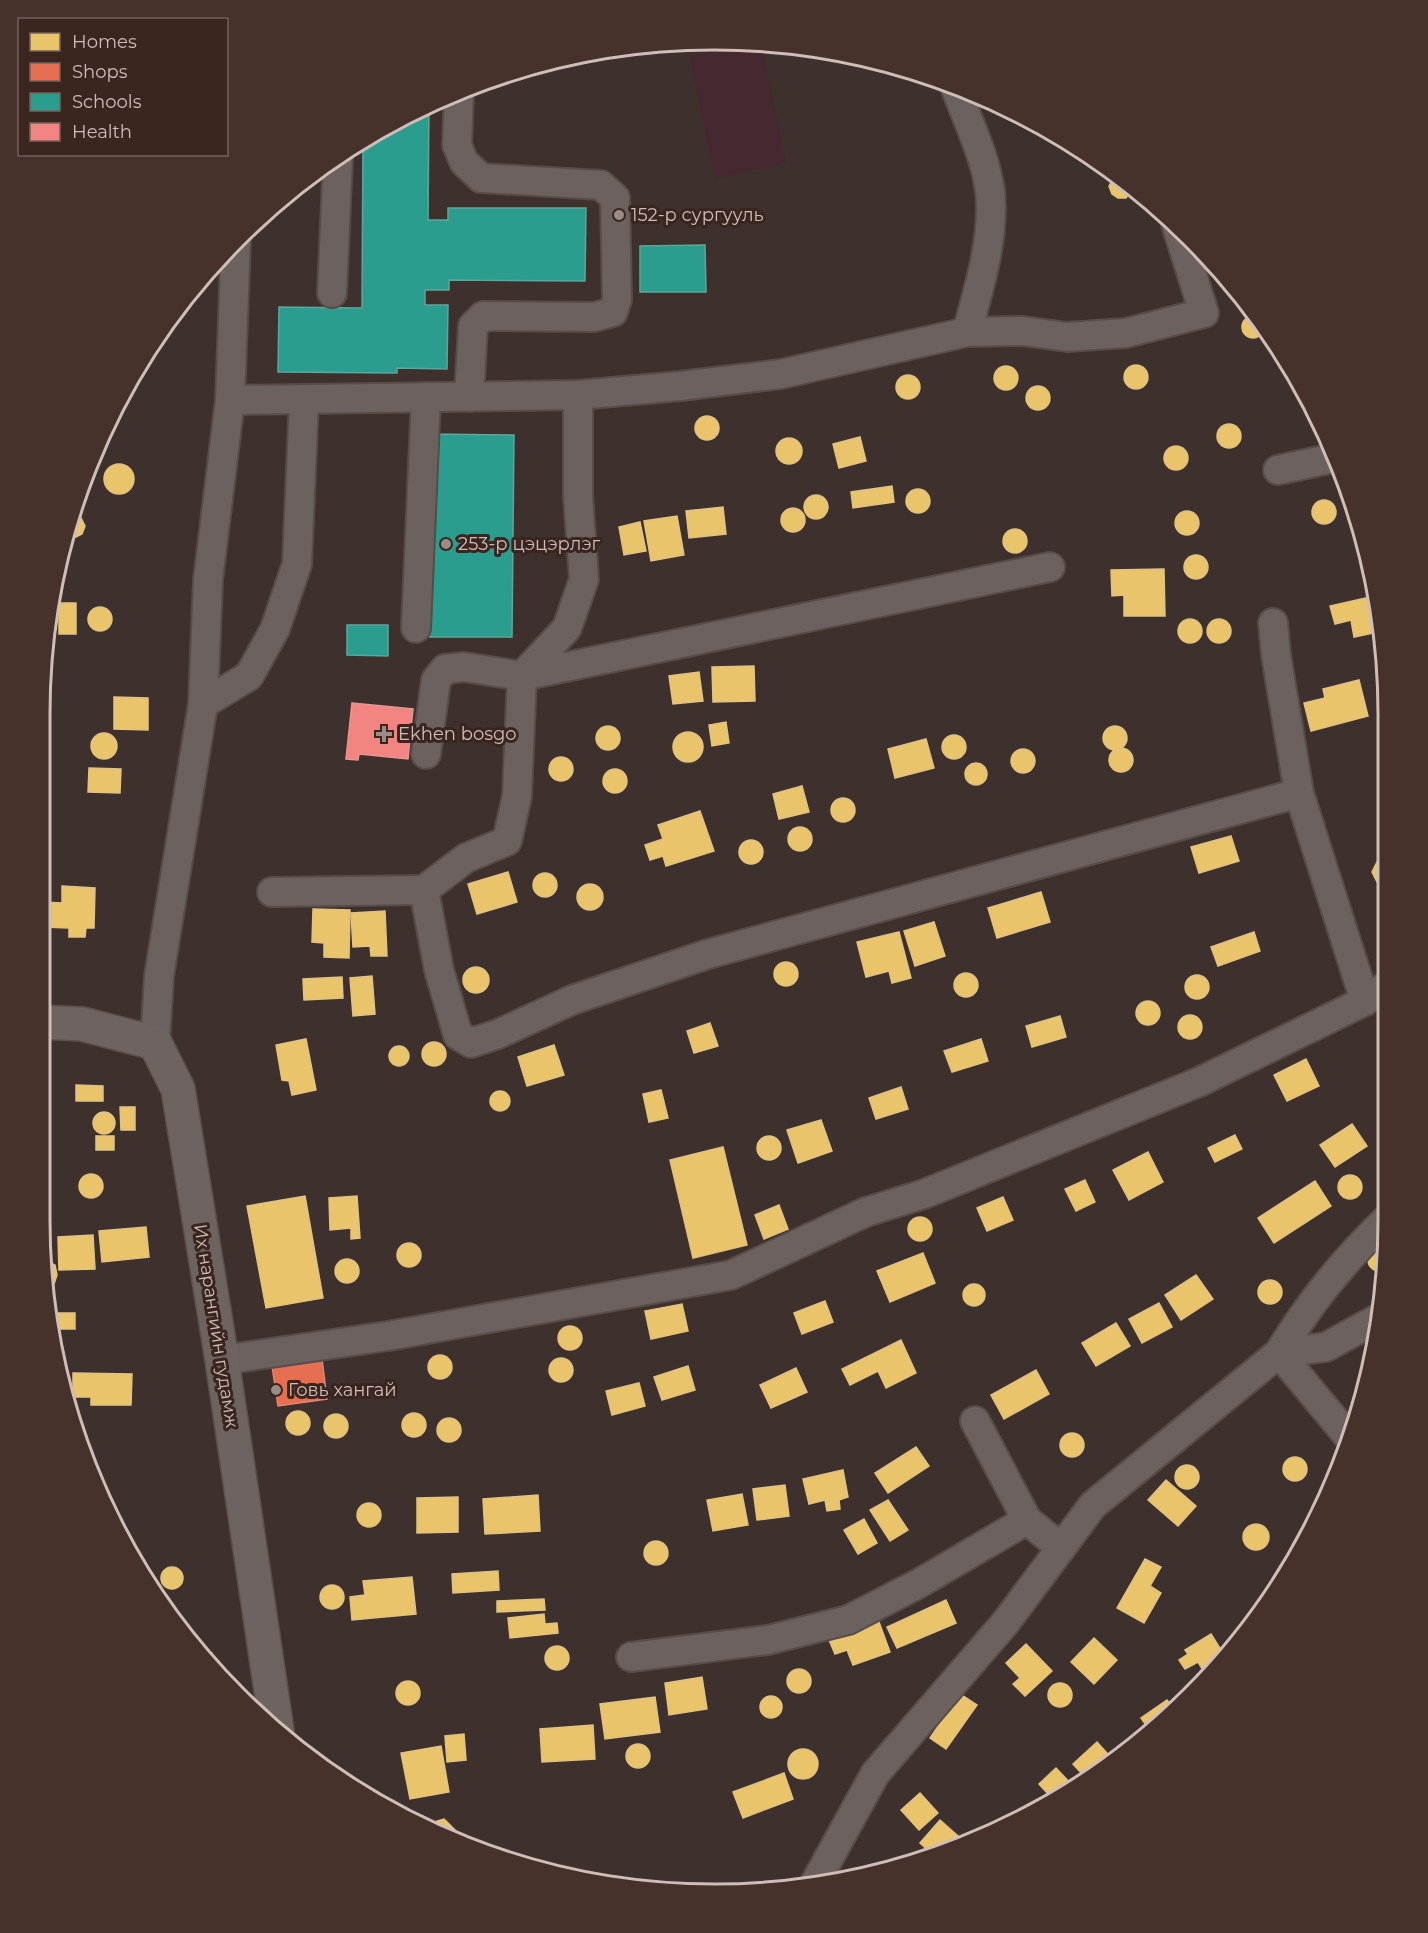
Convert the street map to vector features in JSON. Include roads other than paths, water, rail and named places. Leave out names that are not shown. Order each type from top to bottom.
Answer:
[{"type":"main road","points":[[50,1023],[82,1024],[155,1043]]},
{"type":"main road","name":"Их нарангийн гудамж","points":[[155,1043],[178,1089],[222,1360],[274,1717]]},
{"type":"street","points":[[959,97],[980,151],[991,206],[988,241],[967,333]]},
{"type":"street","points":[[459,101],[457,145],[464,162],[481,177],[601,185],[615,198],[616,299],[613,312],[594,318],[483,316],[473,326],[469,397]]},
{"type":"street","points":[[332,293],[338,166]]},
{"type":"street","points":[[230,400],[578,395],[781,374],[967,333],[1023,331],[1067,337],[1126,333],[1204,313],[1182,242]]},
{"type":"street","points":[[155,1043],[159,976],[203,704],[208,580],[230,400],[229,260]]},
{"type":"street","points":[[272,892],[424,890],[466,858],[507,841],[517,796],[522,676],[567,628],[584,579],[578,496],[578,395]]},
{"type":"street","points":[[416,628],[426,398]]},
{"type":"street","points":[[203,704],[249,676],[275,629],[297,564],[304,399]]},
{"type":"street","points":[[1278,470],[1328,459]]},
{"type":"street","points":[[426,754],[436,680],[445,669],[464,667],[522,676],[1050,567]]},
{"type":"street","points":[[222,1360],[388,1336],[731,1275],[866,1212],[924,1194],[1199,1082],[1376,993],[1299,793],[1276,655],[1273,623]]},
{"type":"street","points":[[424,890],[439,970],[458,1035],[471,1043],[498,1034],[572,1000],[708,954],[1299,793]]},
{"type":"street","points":[[820,1875],[875,1774],[1006,1622],[1093,1505],[1279,1353],[1304,1313],[1355,1250],[1378,1228]]},
{"type":"street","points":[[1279,1353],[1326,1347],[1370,1322]]},
{"type":"street","points":[[1279,1353],[1343,1431]]},
{"type":"street","points":[[975,1421],[1027,1520],[1061,1548]]},
{"type":"street","points":[[631,1657],[768,1640],[848,1620],[918,1584],[1027,1520]]},
{"type":"place","name":"152-р сургууль","points":[[619,215]]},
{"type":"place","name":"253-р цэцэрлэг","points":[[446,544]]},
{"type":"place","name":"Ekhen bosgo","points":[[384,734]]},
{"type":"place","name":"Говь хангай","points":[[276,1390]]}]
